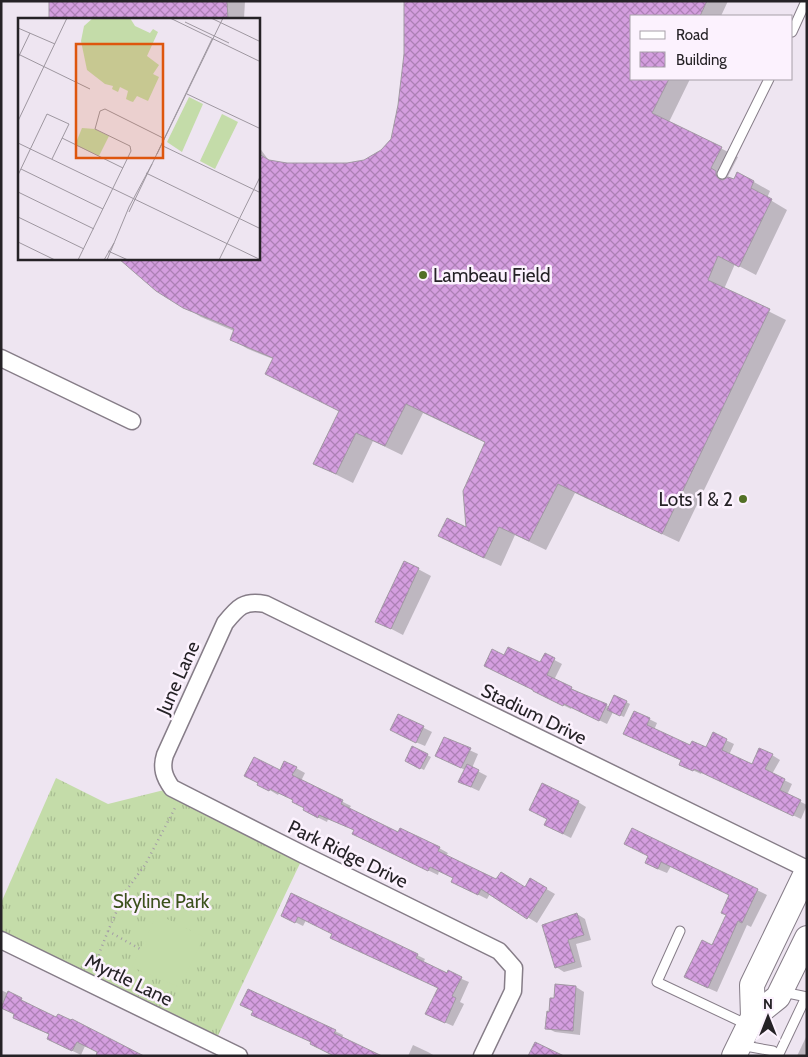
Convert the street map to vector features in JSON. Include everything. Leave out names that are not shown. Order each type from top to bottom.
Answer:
[{"type":"street","points":[[1,358],[132,421]]},
{"type":"street","name":"Stadium Drive","points":[[243,604],[255,602],[265,604],[807,870]]},
{"type":"street","name":"June Lane","points":[[164,775],[163,764],[165,755],[225,623],[243,604]]},
{"type":"street","name":"Park Ridge Drive","points":[[164,775],[172,788],[304,856],[499,951],[514,968],[514,991],[482,1056]]},
{"type":"street","points":[[744,1036],[752,986],[807,870]]},
{"type":"street","points":[[744,1036],[778,997],[805,944],[777,933]]},
{"type":"street","name":"Myrtle Lane","points":[[1,940],[239,1056]]},
{"type":"lane","points":[[793,30],[806,1]]},
{"type":"lane","points":[[722,174],[769,80]]},
{"type":"lane","points":[[680,931],[657,982],[744,1036],[773,1051],[778,1056],[806,997],[781,991]]},
{"type":"path","points":[[88,982],[125,892],[145,865],[175,809],[180,792]]},
{"type":"path","points":[[108,931],[140,949]]},
{"type":"green space","name":"Skyline Park","points":[[56,778],[108,804],[172,788],[304,855],[214,1044],[1,940],[1,903]]},
{"type":"green space","points":[[157,914],[204,937],[179,987],[132,967]]},
{"type":"building","points":[[49,1],[227,1],[228,18],[49,18]]},
{"type":"building","name":"Lambeau Field","points":[[404,1],[707,1],[700,15],[630,15],[630,80],[668,80],[652,113],[722,147],[711,168],[716,171],[719,179],[723,180],[728,177],[734,179],[737,172],[754,181],[751,188],[772,199],[739,267],[718,256],[708,280],[770,309],[662,534],[558,484],[529,541],[499,527],[484,558],[438,536],[447,518],[466,527],[463,491],[485,442],[406,404],[385,446],[356,433],[336,474],[313,464],[339,411],[265,374],[273,358],[230,340],[234,329],[183,308],[156,291],[120,260],[260,260],[260,155],[269,160],[287,163],[347,163],[364,160],[381,150],[391,139],[398,105],[404,54]]},
{"type":"building","points":[[404,561],[419,568],[391,629],[375,622]]},
{"type":"building","points":[[508,647],[540,662],[545,653],[555,658],[547,675],[572,687],[571,689],[607,704],[599,721],[564,704],[563,706],[484,666],[492,649],[504,655]]},
{"type":"building","points":[[614,695],[627,701],[620,716],[607,710]]},
{"type":"building","points":[[634,711],[650,718],[647,725],[690,745],[692,741],[706,747],[713,732],[727,739],[722,750],[752,764],[759,748],[773,754],[765,769],[785,779],[780,790],[801,800],[793,816],[694,769],[693,771],[679,765],[681,760],[623,734]]},
{"type":"building","points":[[398,714],[424,726],[416,743],[390,730]]},
{"type":"building","points":[[444,737],[471,748],[461,768],[435,756]]},
{"type":"building","points":[[412,746],[428,754],[420,769],[405,761]]},
{"type":"building","points":[[254,757],[280,770],[284,761],[297,767],[292,775],[343,800],[341,804],[398,832],[400,828],[440,847],[438,851],[496,879],[501,872],[525,887],[530,878],[547,888],[527,919],[481,889],[478,895],[451,882],[453,878],[430,867],[428,871],[352,834],[354,830],[319,815],[318,818],[303,810],[304,808],[292,802],[293,800],[257,785],[258,783],[244,776]]},
{"type":"building","points":[[467,764],[479,770],[471,787],[458,782]]},
{"type":"building","points":[[542,783],[579,801],[563,834],[544,825],[547,819],[529,810]]},
{"type":"building","points":[[632,828],[758,889],[742,923],[738,921],[708,988],[684,977],[702,940],[712,945],[726,915],[721,913],[729,895],[661,862],[658,869],[645,863],[648,856],[624,844]]},
{"type":"building","points":[[291,893],[418,954],[416,958],[447,973],[448,970],[462,977],[452,996],[456,998],[445,1023],[425,1014],[438,988],[330,938],[332,934],[298,917],[295,923],[281,916]]},
{"type":"building","points":[[577,913],[584,935],[568,940],[575,962],[555,968],[542,925]]},
{"type":"building","points":[[555,984],[576,986],[573,1031],[545,1029],[550,998],[554,998]]},
{"type":"building","points":[[248,989],[336,1030],[334,1033],[382,1056],[334,1056],[310,1044],[311,1042],[251,1015],[253,1011],[240,1005]]},
{"type":"building","points":[[8,991],[22,998],[21,1000],[56,1017],[58,1014],[72,1019],[144,1056],[96,1056],[97,1052],[77,1042],[72,1051],[47,1039],[49,1034],[13,1018],[14,1014],[1,1008]]},
{"type":"building","points":[[535,1042],[564,1056],[528,1056]]},
{"type":"place","name":"Lambeau Field","points":[[423,275]]},
{"type":"place","name":"Lots 1 & 2","points":[[743,499]]}]
